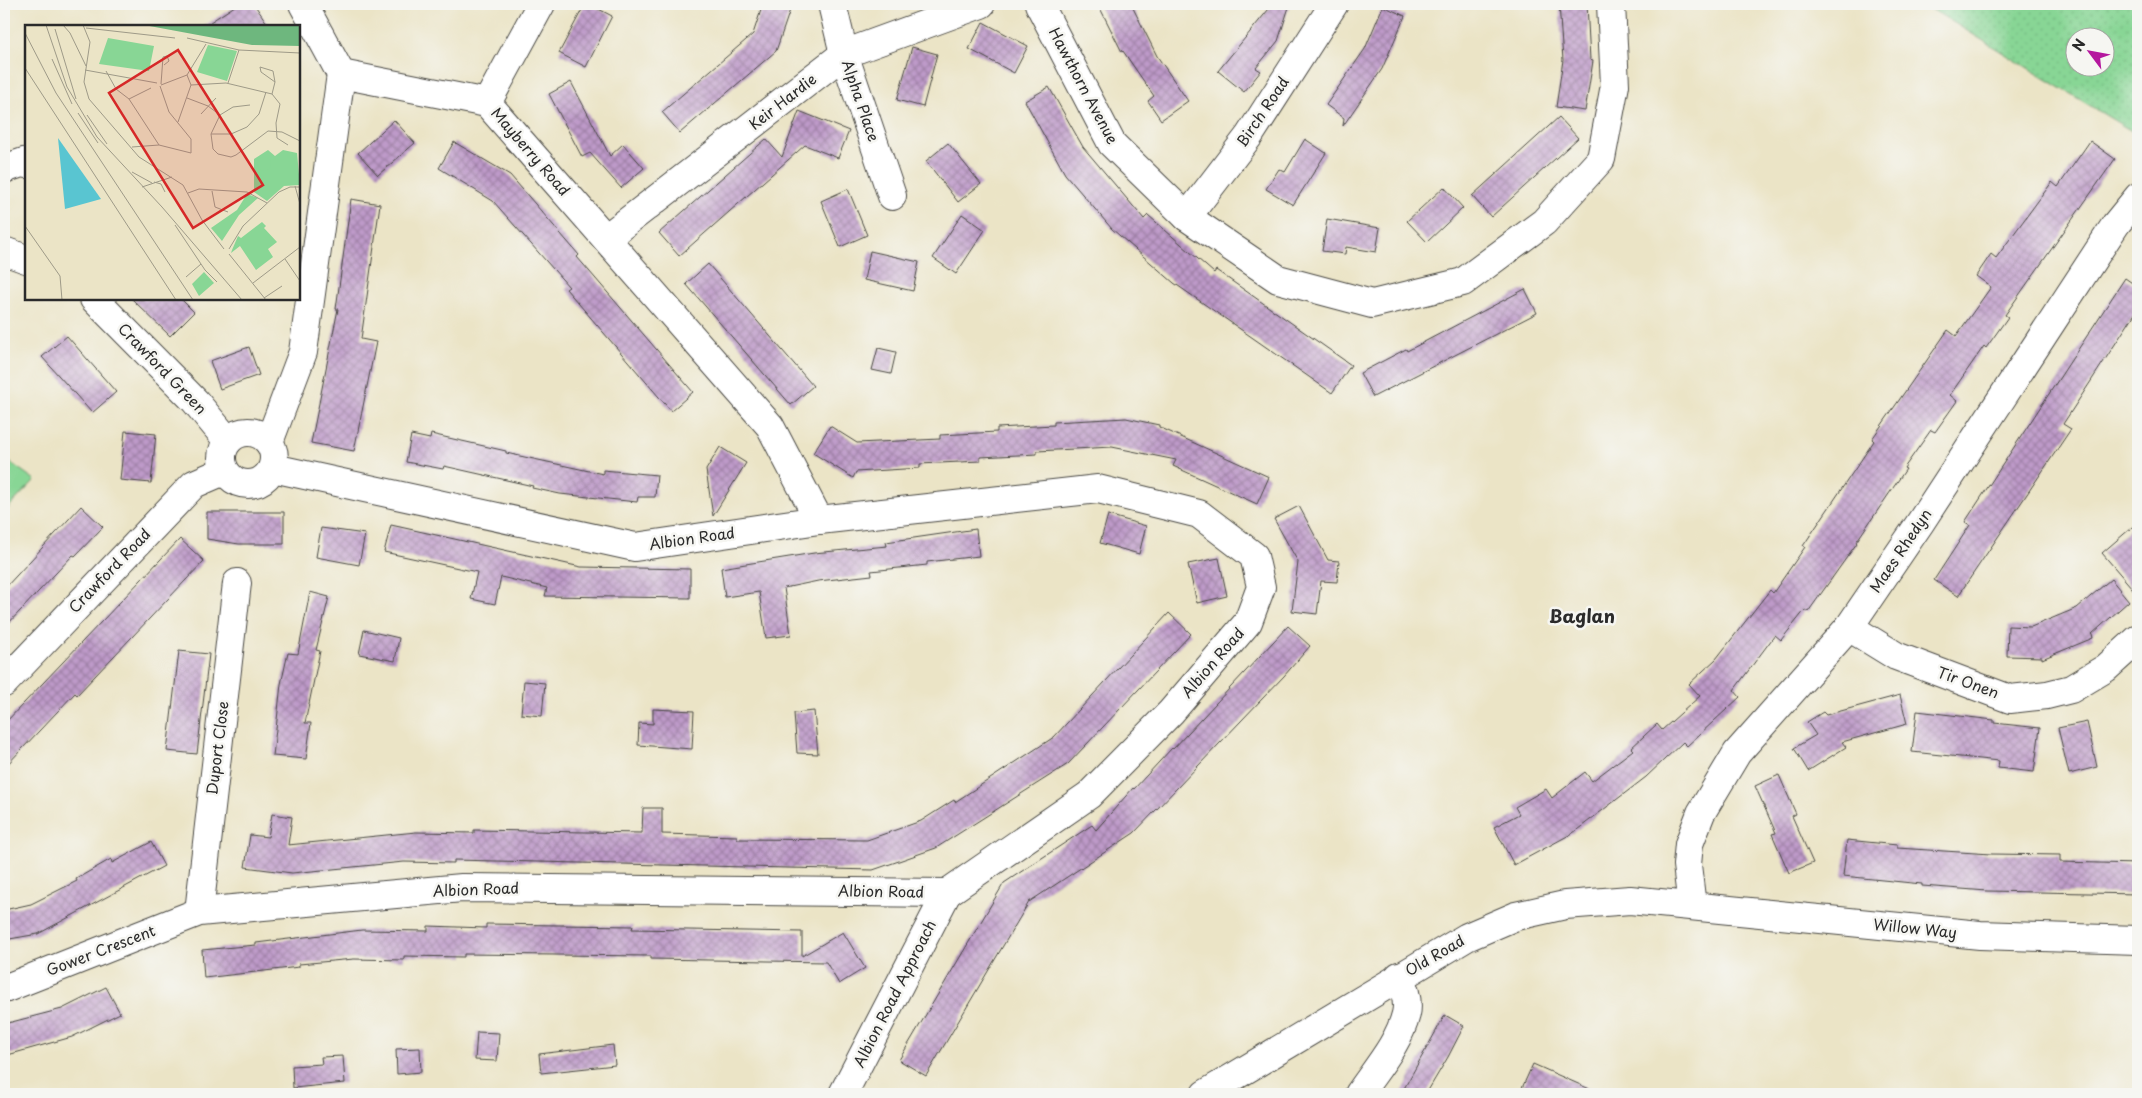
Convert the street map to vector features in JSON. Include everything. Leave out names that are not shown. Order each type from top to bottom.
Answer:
[{"type":"street","points":[[271,455],[260,434],[248,431],[237,434],[228,441],[223,450],[221,460],[224,471],[230,478],[240,484],[249,485],[263,479],[271,455],[282,411],[303,352],[341,74],[303,4]]},
{"type":"street","points":[[487,103],[541,4]]},
{"type":"street","name":"Alpha Place","points":[[832,4],[844,54],[892,196]]},
{"type":"street","name":"Keir Hardie","points":[[606,238],[844,54],[981,4]]},
{"type":"street","name":"Hawthorn Avenue","points":[[1039,4],[1112,144],[1187,217],[1278,279],[1372,304],[1462,282],[1544,222],[1601,159],[1615,85],[1611,4]]},
{"type":"street","name":"Birch Road","points":[[1187,217],[1249,136],[1334,4]]},
{"type":"street","name":"Mayberry Road","points":[[341,74],[487,103],[770,426],[818,520]]},
{"type":"street","points":[[4,169],[25,163]]},
{"type":"street","name":"Maes Rhedyn","points":[[1692,906],[1687,865],[1688,851],[1701,812],[1737,753],[1849,627],[1920,524],[2116,224],[2138,197]]},
{"type":"street","points":[[4,251],[25,259]]},
{"type":"street","name":"Crawford Green","points":[[95,300],[195,401],[228,441]]},
{"type":"street","name":"Albion Road","points":[[199,912],[462,888],[947,893],[1089,795],[1171,712],[1248,622],[1261,587],[1254,556],[1199,514],[1098,488],[818,520],[636,547],[271,455]]},
{"type":"street","name":"Crawford Road","points":[[4,683],[194,484],[224,471]]},
{"type":"street","name":"Duport Close","points":[[199,912],[237,583]]},
{"type":"street","name":"Tir Onen","points":[[1849,627],[1896,656],[2010,699],[2047,695],[2071,689],[2106,668],[2138,639]]},
{"type":"street","name":"Albion Road Approach","points":[[843,1094],[947,893]]},
{"type":"street","name":"Old Road","points":[[1205,1094],[1467,937],[1516,916],[1565,905],[1630,900],[1692,906]]},
{"type":"street","name":"Willow Way","points":[[1692,906],[1980,935],[2138,940]]},
{"type":"street","name":"Gower Crescent","points":[[4,989],[199,912]]},
{"type":"street","points":[[1359,1094],[1395,1040],[1407,1013],[1406,992],[1400,976]]},
{"type":"green space","points":[[1923,4],[2138,4],[2138,135]]},
{"type":"green space","points":[[4,458],[35,480],[4,512]]},
{"type":"building","points":[[238,4],[254,4],[268,25],[206,25]]},
{"type":"building","points":[[585,4],[589,4],[612,16],[586,67],[559,53]]},
{"type":"building","points":[[763,4],[792,4],[776,51],[680,133],[662,112],[753,34]]},
{"type":"building","points":[[1098,4],[1131,4],[1157,56],[1188,101],[1161,120],[1148,101],[1154,96],[1122,52]]},
{"type":"building","points":[[1273,4],[1290,4],[1278,41],[1256,68],[1261,71],[1244,92],[1218,71]]},
{"type":"building","points":[[1559,4],[1587,4],[1590,60],[1593,61],[1585,111],[1556,107],[1563,60]]},
{"type":"building","points":[[1383,6],[1405,16],[1382,69],[1343,126],[1344,118],[1326,105],[1365,49]]},
{"type":"building","points":[[983,22],[1028,46],[1014,73],[969,49]]},
{"type":"building","points":[[912,47],[937,54],[923,107],[897,100]]},
{"type":"building","points":[[571,82],[610,156],[623,144],[644,168],[621,188],[590,153],[582,157],[549,94]]},
{"type":"building","points":[[1049,87],[1083,147],[1144,219],[1148,215],[1214,273],[1216,270],[1351,365],[1332,393],[1174,283],[1112,229],[1065,174],[1025,101]]},
{"type":"building","points":[[799,111],[849,131],[838,158],[805,145],[679,256],[659,233],[766,139],[782,157]]},
{"type":"building","points":[[1559,117],[1578,138],[1491,217],[1472,196]]},
{"type":"building","points":[[394,120],[415,143],[378,175],[358,153]]},
{"type":"building","points":[[1305,139],[1326,153],[1293,205],[1266,189],[1279,169],[1285,172]]},
{"type":"building","points":[[2090,141],[2115,159],[2005,315],[2008,317],[1986,348],[1984,346],[1950,395],[1957,401],[1935,432],[1931,430],[1904,468],[1906,469],[1857,543],[1808,612],[1805,610],[1781,640],[1775,635],[1734,690],[1740,697],[1687,746],[1683,742],[1646,777],[1573,833],[1514,865],[1494,827],[1519,814],[1515,807],[1546,789],[1552,798],[1585,772],[1592,781],[1633,750],[1631,748],[1657,724],[1662,730],[1700,696],[1689,684],[1716,659],[1770,590],[1773,593],[1874,441],[1872,439],[1948,330],[1956,336],[1991,287],[1976,276],[1991,254],[1996,258],[2052,182],[2058,187]]},
{"type":"building","points":[[454,142],[510,175],[579,255],[577,257],[693,392],[671,411],[566,289],[569,287],[493,201],[439,168]]},
{"type":"building","points":[[948,143],[981,184],[958,202],[926,161]]},
{"type":"building","points":[[1444,187],[1463,208],[1427,242],[1407,221]]},
{"type":"building","points":[[848,189],[867,235],[840,247],[821,201]]},
{"type":"building","points":[[351,199],[380,204],[361,339],[376,342],[354,451],[311,443],[338,309],[336,309]]},
{"type":"building","points":[[962,214],[985,230],[956,274],[933,258]]},
{"type":"building","points":[[1327,219],[1380,228],[1376,252],[1346,247],[1345,254],[1322,251]]},
{"type":"building","points":[[870,251],[919,262],[913,291],[864,280]]},
{"type":"building","points":[[708,264],[813,386],[791,405],[686,284]]},
{"type":"building","points":[[2125,278],[2138,287],[2138,309],[2063,424],[2071,429],[1958,596],[1934,580],[1970,525],[1965,522]]},
{"type":"building","points":[[1525,289],[1537,313],[1373,397],[1360,373],[1406,349],[1407,351]]},
{"type":"building","points":[[133,300],[182,300],[194,312],[170,336]]},
{"type":"building","points":[[67,336],[116,392],[92,413],[42,357]]},
{"type":"building","points":[[249,347],[259,375],[220,389],[210,361]]},
{"type":"building","points":[[878,348],[896,352],[891,374],[872,370]]},
{"type":"building","points":[[1126,418],[1159,425],[1159,427],[1269,477],[1257,504],[1173,466],[1176,460],[1112,447],[1037,451],[1037,454],[980,457],[980,461],[920,464],[920,468],[856,472],[853,478],[813,453],[830,426],[857,443],[940,439],[940,435],[997,432],[997,428],[1054,425],[1054,422]]},
{"type":"building","points":[[125,431],[156,434],[151,483],[120,480]]},
{"type":"building","points":[[431,434],[506,451],[506,453],[603,474],[603,470],[657,475],[655,497],[638,497],[637,502],[560,494],[444,466],[443,469],[406,462],[411,435],[430,439]]},
{"type":"building","points":[[720,447],[746,463],[713,516],[706,470]]},
{"type":"building","points":[[81,506],[103,527],[75,556],[73,555],[4,628],[4,589]]},
{"type":"building","points":[[1299,506],[1328,560],[1339,561],[1337,582],[1321,581],[1317,614],[1292,611],[1298,562],[1274,519]]},
{"type":"building","points":[[207,512],[284,512],[284,544],[239,544],[207,539]]},
{"type":"building","points":[[1108,515],[1146,526],[1139,554],[1100,543]]},
{"type":"building","points":[[2138,522],[2138,595],[2102,553]]},
{"type":"building","points":[[391,525],[581,567],[690,569],[690,598],[545,596],[547,588],[501,577],[495,604],[471,599],[477,572],[384,552]]},
{"type":"building","points":[[321,528],[365,534],[359,565],[316,557]]},
{"type":"building","points":[[976,529],[979,556],[927,562],[927,565],[871,571],[872,575],[818,581],[784,588],[791,635],[766,638],[759,592],[725,597],[721,568],[814,553],[887,546],[886,542]]},
{"type":"building","points":[[180,539],[204,561],[77,695],[75,693],[4,768],[4,724]]},
{"type":"building","points":[[1219,558],[1227,596],[1197,603],[1188,564]]},
{"type":"building","points":[[2111,579],[2129,601],[2092,634],[2093,638],[2042,659],[2042,657],[2007,656],[2008,626],[2031,627],[2077,608]]},
{"type":"building","points":[[310,592],[329,597],[316,650],[320,651],[305,723],[311,723],[306,759],[273,756],[281,684],[288,653],[298,654]]},
{"type":"building","points":[[1169,613],[1191,634],[1068,764],[936,848],[873,870],[454,860],[454,863],[404,862],[292,873],[245,867],[250,835],[268,837],[272,814],[292,817],[288,845],[416,832],[474,833],[474,830],[642,833],[643,808],[662,808],[662,834],[737,836],[737,839],[867,840],[921,821],[954,800],[955,802],[1054,737]]},
{"type":"building","points":[[1288,626],[1310,646],[1284,676],[1134,833],[1029,902],[926,1076],[899,1060],[1004,883],[1092,825],[1096,830],[1133,788],[1173,749]]},
{"type":"building","points":[[364,630],[399,638],[395,661],[359,654]]},
{"type":"building","points":[[179,651],[209,654],[197,754],[167,751]]},
{"type":"building","points":[[524,681],[545,683],[542,716],[521,714]]},
{"type":"building","points":[[1900,695],[1907,724],[1842,742],[1846,747],[1808,771],[1794,748],[1816,735],[1807,722],[1823,712],[1826,715]]},
{"type":"building","points":[[653,709],[694,711],[692,749],[638,745],[639,723],[653,724]]},
{"type":"building","points":[[814,711],[818,754],[797,753],[794,713]]},
{"type":"building","points":[[1917,711],[1994,720],[1994,723],[2040,728],[2034,772],[1998,768],[1999,761],[1912,752]]},
{"type":"building","points":[[2087,722],[2097,767],[2069,774],[2058,728]]},
{"type":"building","points":[[1779,775],[1796,814],[1792,816],[1813,863],[1789,873],[1772,834],[1776,833],[1755,786]]},
{"type":"building","points":[[1847,840],[1897,845],[1897,848],[1991,854],[2060,855],[2060,862],[2138,864],[2138,894],[1987,891],[1922,886],[1922,884],[1843,876]]},
{"type":"building","points":[[151,842],[164,866],[38,934],[4,940],[4,910],[31,904],[77,881],[76,879],[111,859],[112,863]]},
{"type":"building","points":[[486,924],[633,926],[632,929],[802,932],[802,956],[843,932],[865,968],[839,984],[826,962],[651,959],[651,956],[464,954],[464,957],[404,956],[404,960],[354,959],[299,964],[299,967],[204,978],[202,950],[256,945],[256,943],[362,930],[428,931],[428,926],[486,928]]},
{"type":"building","points":[[106,987],[120,1013],[72,1037],[4,1056],[4,1024],[62,1009]]},
{"type":"building","points":[[1445,1015],[1464,1026],[1448,1057],[1426,1094],[1401,1094]]},
{"type":"building","points":[[477,1032],[499,1033],[497,1061],[475,1060]]},
{"type":"building","points":[[613,1045],[615,1065],[541,1073],[539,1054]]},
{"type":"building","points":[[420,1048],[421,1072],[397,1074],[396,1049]]},
{"type":"building","points":[[343,1056],[345,1083],[293,1088],[292,1066],[322,1064],[321,1057]]},
{"type":"building","points":[[1533,1064],[1601,1094],[1535,1094],[1522,1088]]},
{"type":"district","name":"Baglan","points":[[1582,617]]}]
